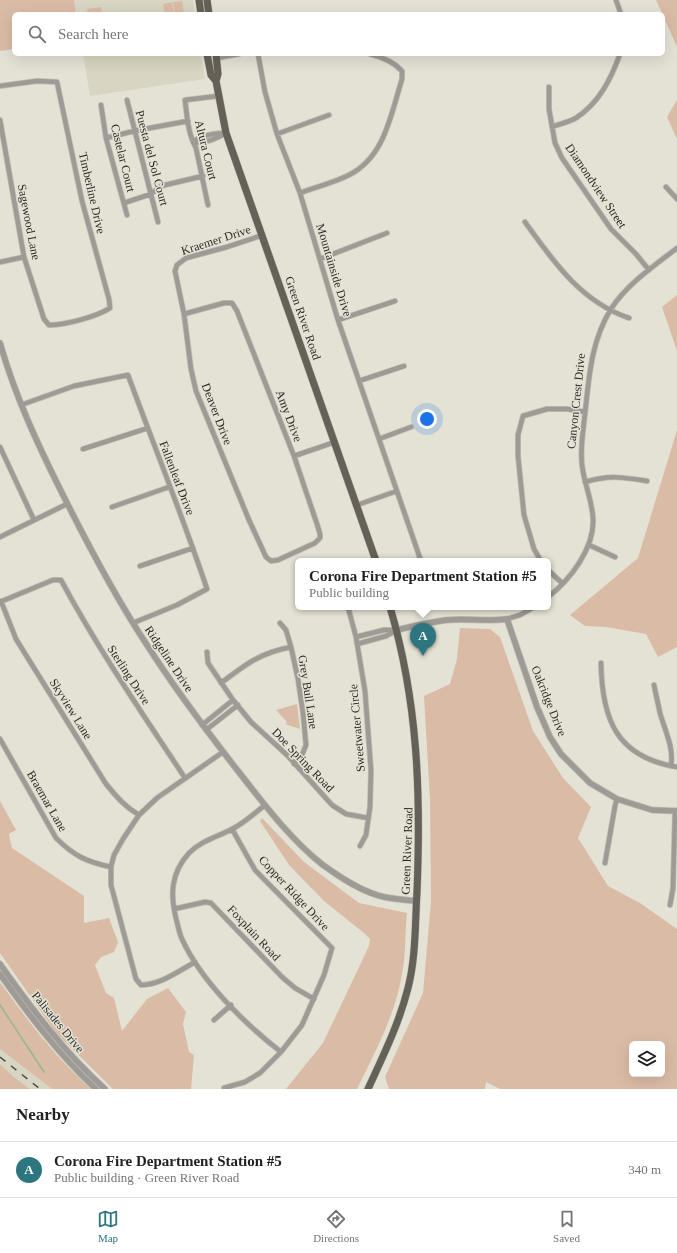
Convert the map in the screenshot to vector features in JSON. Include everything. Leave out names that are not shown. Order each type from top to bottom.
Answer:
[{"type":"main road","points":[[199,0],[201,12]]},
{"type":"main road","points":[[207,0],[210,12]]},
{"type":"main road","name":"Green River Road","points":[[207,56],[211,74],[216,81]]},
{"type":"main road","name":"Green River Road","points":[[215,56],[218,74],[216,81],[218,96],[226,133],[375,558]]},
{"type":"main road","name":"Green River Road","points":[[368,1089],[397,1025],[407,993],[414,958],[419,816],[417,758],[411,701],[397,630],[391,610]]},
{"type":"street","points":[[616,0],[620,12]]},
{"type":"street","name":"Mountainside Drive","points":[[258,56],[264,92],[277,134],[300,193],[338,320],[420,558]]},
{"type":"street","points":[[300,193],[347,176],[367,162],[378,147],[384,136],[402,79],[402,71],[397,66],[377,56]]},
{"type":"street","points":[[552,127],[575,119],[593,105],[606,85],[619,56]]},
{"type":"street","name":"Timberline Drive","points":[[0,86],[37,81],[56,82],[82,201],[108,298],[110,308],[102,313],[57,325],[49,325]]},
{"type":"street","name":"Diamondview Street","points":[[549,87],[549,109],[552,127],[555,143],[562,158],[611,229],[636,254],[649,270]]},
{"type":"street","name":"Altura Court","points":[[208,206],[196,148],[188,121],[185,100],[218,96]]},
{"type":"street","name":"Puesta del Sol Court","points":[[126,100],[158,222]]},
{"type":"street","name":"Castelar Court","points":[[101,105],[106,138],[127,215]]},
{"type":"street","points":[[277,134],[329,115]]},
{"type":"street","name":"Sagewood Lane","points":[[0,120],[24,257],[44,319],[49,325]]},
{"type":"street","points":[[106,138],[188,121]]},
{"type":"street","points":[[193,142],[198,138],[226,133]]},
{"type":"street","points":[[124,203],[151,194],[161,186],[202,176]]},
{"type":"street","points":[[666,187],[677,199]]},
{"type":"street","points":[[525,222],[559,268],[579,288],[600,304],[629,318]]},
{"type":"street","points":[[320,259],[387,233]]},
{"type":"street","name":"Kraemer Drive","points":[[177,265],[186,258],[263,235]]},
{"type":"street","name":"Canyon Crest Drive","points":[[551,594],[578,565],[589,545],[593,531],[593,518],[585,482],[581,450],[593,350],[603,322],[624,292],[677,248]]},
{"type":"street","points":[[0,262],[24,257]]},
{"type":"street","name":"Deaver Drive","points":[[177,265],[175,271],[184,314],[190,362],[196,391],[249,520],[266,557],[271,561],[278,560],[315,544],[320,538]]},
{"type":"street","points":[[338,320],[396,301]]},
{"type":"street","name":"Amy Drive","points":[[184,314],[224,303],[232,303],[237,311],[294,456],[318,527],[320,538]]},
{"type":"street","name":"Ridgeline Drive","points":[[0,343],[21,405],[40,449],[67,504],[133,623],[170,680],[204,728],[266,805],[308,852],[324,865],[361,888],[382,897],[416,901]]},
{"type":"street","points":[[359,381],[404,366]]},
{"type":"street","name":"Fallenleaf Drive","points":[[21,405],[74,386],[128,375],[207,589],[177,605],[133,623]]},
{"type":"street","points":[[539,558],[534,548],[524,515],[518,456],[518,435],[523,416],[547,409],[567,409],[585,412]]},
{"type":"street","points":[[379,439],[410,427]]},
{"type":"street","points":[[83,449],[148,428]]},
{"type":"street","points":[[294,456],[335,442]]},
{"type":"street","points":[[0,447],[34,520]]},
{"type":"street","points":[[585,482],[601,477],[618,477],[647,481]]},
{"type":"street","points":[[112,507],[169,486]]},
{"type":"street","points":[[356,505],[397,491]]},
{"type":"street","points":[[0,537],[67,504]]},
{"type":"street","points":[[589,545],[615,557]]},
{"type":"street","points":[[140,566],[193,548]]},
{"type":"street","points":[[551,573],[562,583]]},
{"type":"street","name":"Sterling Drive","points":[[1,602],[54,580],[61,580],[119,680],[185,778]]},
{"type":"street","name":"Skyview Lane","points":[[1,602],[16,639],[106,784],[118,799],[139,815]]},
{"type":"street","name":"Sweetwater Circle","points":[[349,610],[356,637],[365,691],[371,770],[370,807],[366,835],[360,846]]},
{"type":"street","points":[[356,637],[384,630],[397,630],[448,620],[477,621],[507,619],[520,615],[529,610]]},
{"type":"street","name":"Oakridge Drive","points":[[507,619],[537,707],[550,737],[561,754],[590,783],[617,799],[652,810],[676,811]]},
{"type":"street","name":"Grey Bull Lane","points":[[280,623],[286,630],[298,679],[306,745],[302,755],[294,764]]},
{"type":"street","points":[[357,644],[386,636],[397,630]]},
{"type":"street","points":[[221,683],[253,659],[274,650],[291,647]]},
{"type":"street","name":"Doe Spring Road","points":[[207,652],[208,663],[233,700],[251,722],[287,755],[332,805],[346,814],[368,818]]},
{"type":"street","points":[[601,663],[602,686],[607,711],[613,728],[624,743],[638,754],[655,762],[677,767]]},
{"type":"street","points":[[654,685],[660,714],[671,743],[671,766]]},
{"type":"street","points":[[204,728],[233,700]]},
{"type":"street","points":[[204,728],[238,705]]},
{"type":"street","name":"Braemar Lane","points":[[0,739],[56,838],[66,848],[80,858],[111,867]]},
{"type":"street","points":[[194,962],[169,977],[147,985],[141,985],[136,979],[111,885],[111,867],[114,855],[139,815],[157,798],[223,752]]},
{"type":"street","points":[[605,863],[617,799]]},
{"type":"street","points":[[266,805],[247,820],[232,829],[199,844],[180,866],[176,876],[172,896],[182,938],[194,962],[216,991],[231,1005],[256,1033],[281,1052]]},
{"type":"street","points":[[670,905],[673,888],[676,811]]},
{"type":"street","name":"Copper Ridge Drive","points":[[232,829],[255,870],[332,948],[324,975],[314,999]]},
{"type":"street","name":"Foxplain Road","points":[[174,909],[205,902],[211,903],[282,977],[295,988],[314,999]]},
{"type":"street","name":"Palisades Drive","points":[[0,964],[45,1026],[81,1066],[105,1089]]},
{"type":"street","name":"Palisades Drive","points":[[0,974],[36,1024],[60,1052],[96,1089]]},
{"type":"street","points":[[224,1088],[245,1082],[260,1073],[269,1065],[302,1025],[314,999]]},
{"type":"street","points":[[214,1020],[231,1005]]},
{"type":"shaded area","points":[[0,0],[74,0],[76,12],[12,12],[12,49],[0,51]]},
{"type":"shaded area","points":[[74,0],[193,0],[195,12],[76,12]]},
{"type":"shaded area","points":[[656,0],[677,0],[677,47],[665,20],[665,12],[661,12]]},
{"type":"shaded area","points":[[182,1],[184,12],[175,12],[173,2]]},
{"type":"shaded area","points":[[172,2],[174,12],[165,12],[163,4]]},
{"type":"shaded area","points":[[101,7],[102,12],[88,12],[87,9]]},
{"type":"shaded area","points":[[83,56],[201,56],[205,79],[90,96]]},
{"type":"shaded area","points":[[677,100],[677,139],[667,117]]},
{"type":"shaded area","points":[[677,295],[677,351],[662,307]]},
{"type":"shaded area","points":[[677,430],[677,647],[658,657],[646,634],[606,627],[585,626],[570,615],[638,558]]},
{"type":"shaded area","points":[[460,628],[490,629],[500,637],[533,731],[563,778],[591,807],[578,838],[608,886],[640,903],[677,929],[677,1089],[500,1089],[486,1082],[485,1089],[389,1089],[385,1077],[423,993],[431,901],[430,799],[424,696],[450,684],[457,659]]},
{"type":"shaded area","points":[[297,704],[300,729],[285,724],[287,722],[276,710]]},
{"type":"shaded area","points":[[0,801],[16,830],[9,834],[12,848],[84,896],[84,923],[109,918],[118,942],[114,952],[101,957],[95,965],[106,993],[114,998],[122,1031],[147,999],[168,988],[186,1012],[183,1024],[189,1052],[194,1055],[191,1089],[113,1089],[56,1033],[0,953]]},
{"type":"shaded area","points":[[262,818],[304,862],[359,903],[407,913],[404,961],[396,1000],[385,1030],[357,1089],[286,1089],[323,1043],[369,946],[370,939],[324,901],[289,865],[260,821]]},
{"type":"shaded area","points":[[0,982],[42,1038],[66,1065],[91,1089],[52,1089],[0,1049]]},
{"type":"shaded area","points":[[0,1049],[52,1089],[30,1089],[14,1077],[0,1064]]},
{"type":"shaded area","points":[[0,1064],[14,1077],[30,1089],[0,1089]]},
{"type":"waterway","points":[[0,1005],[44,1072]]},
{"type":"railway","points":[[0,1057],[40,1089]]},
{"type":"place","name":"Corona Fire Department Station #5","points":[[423,656]]}]
